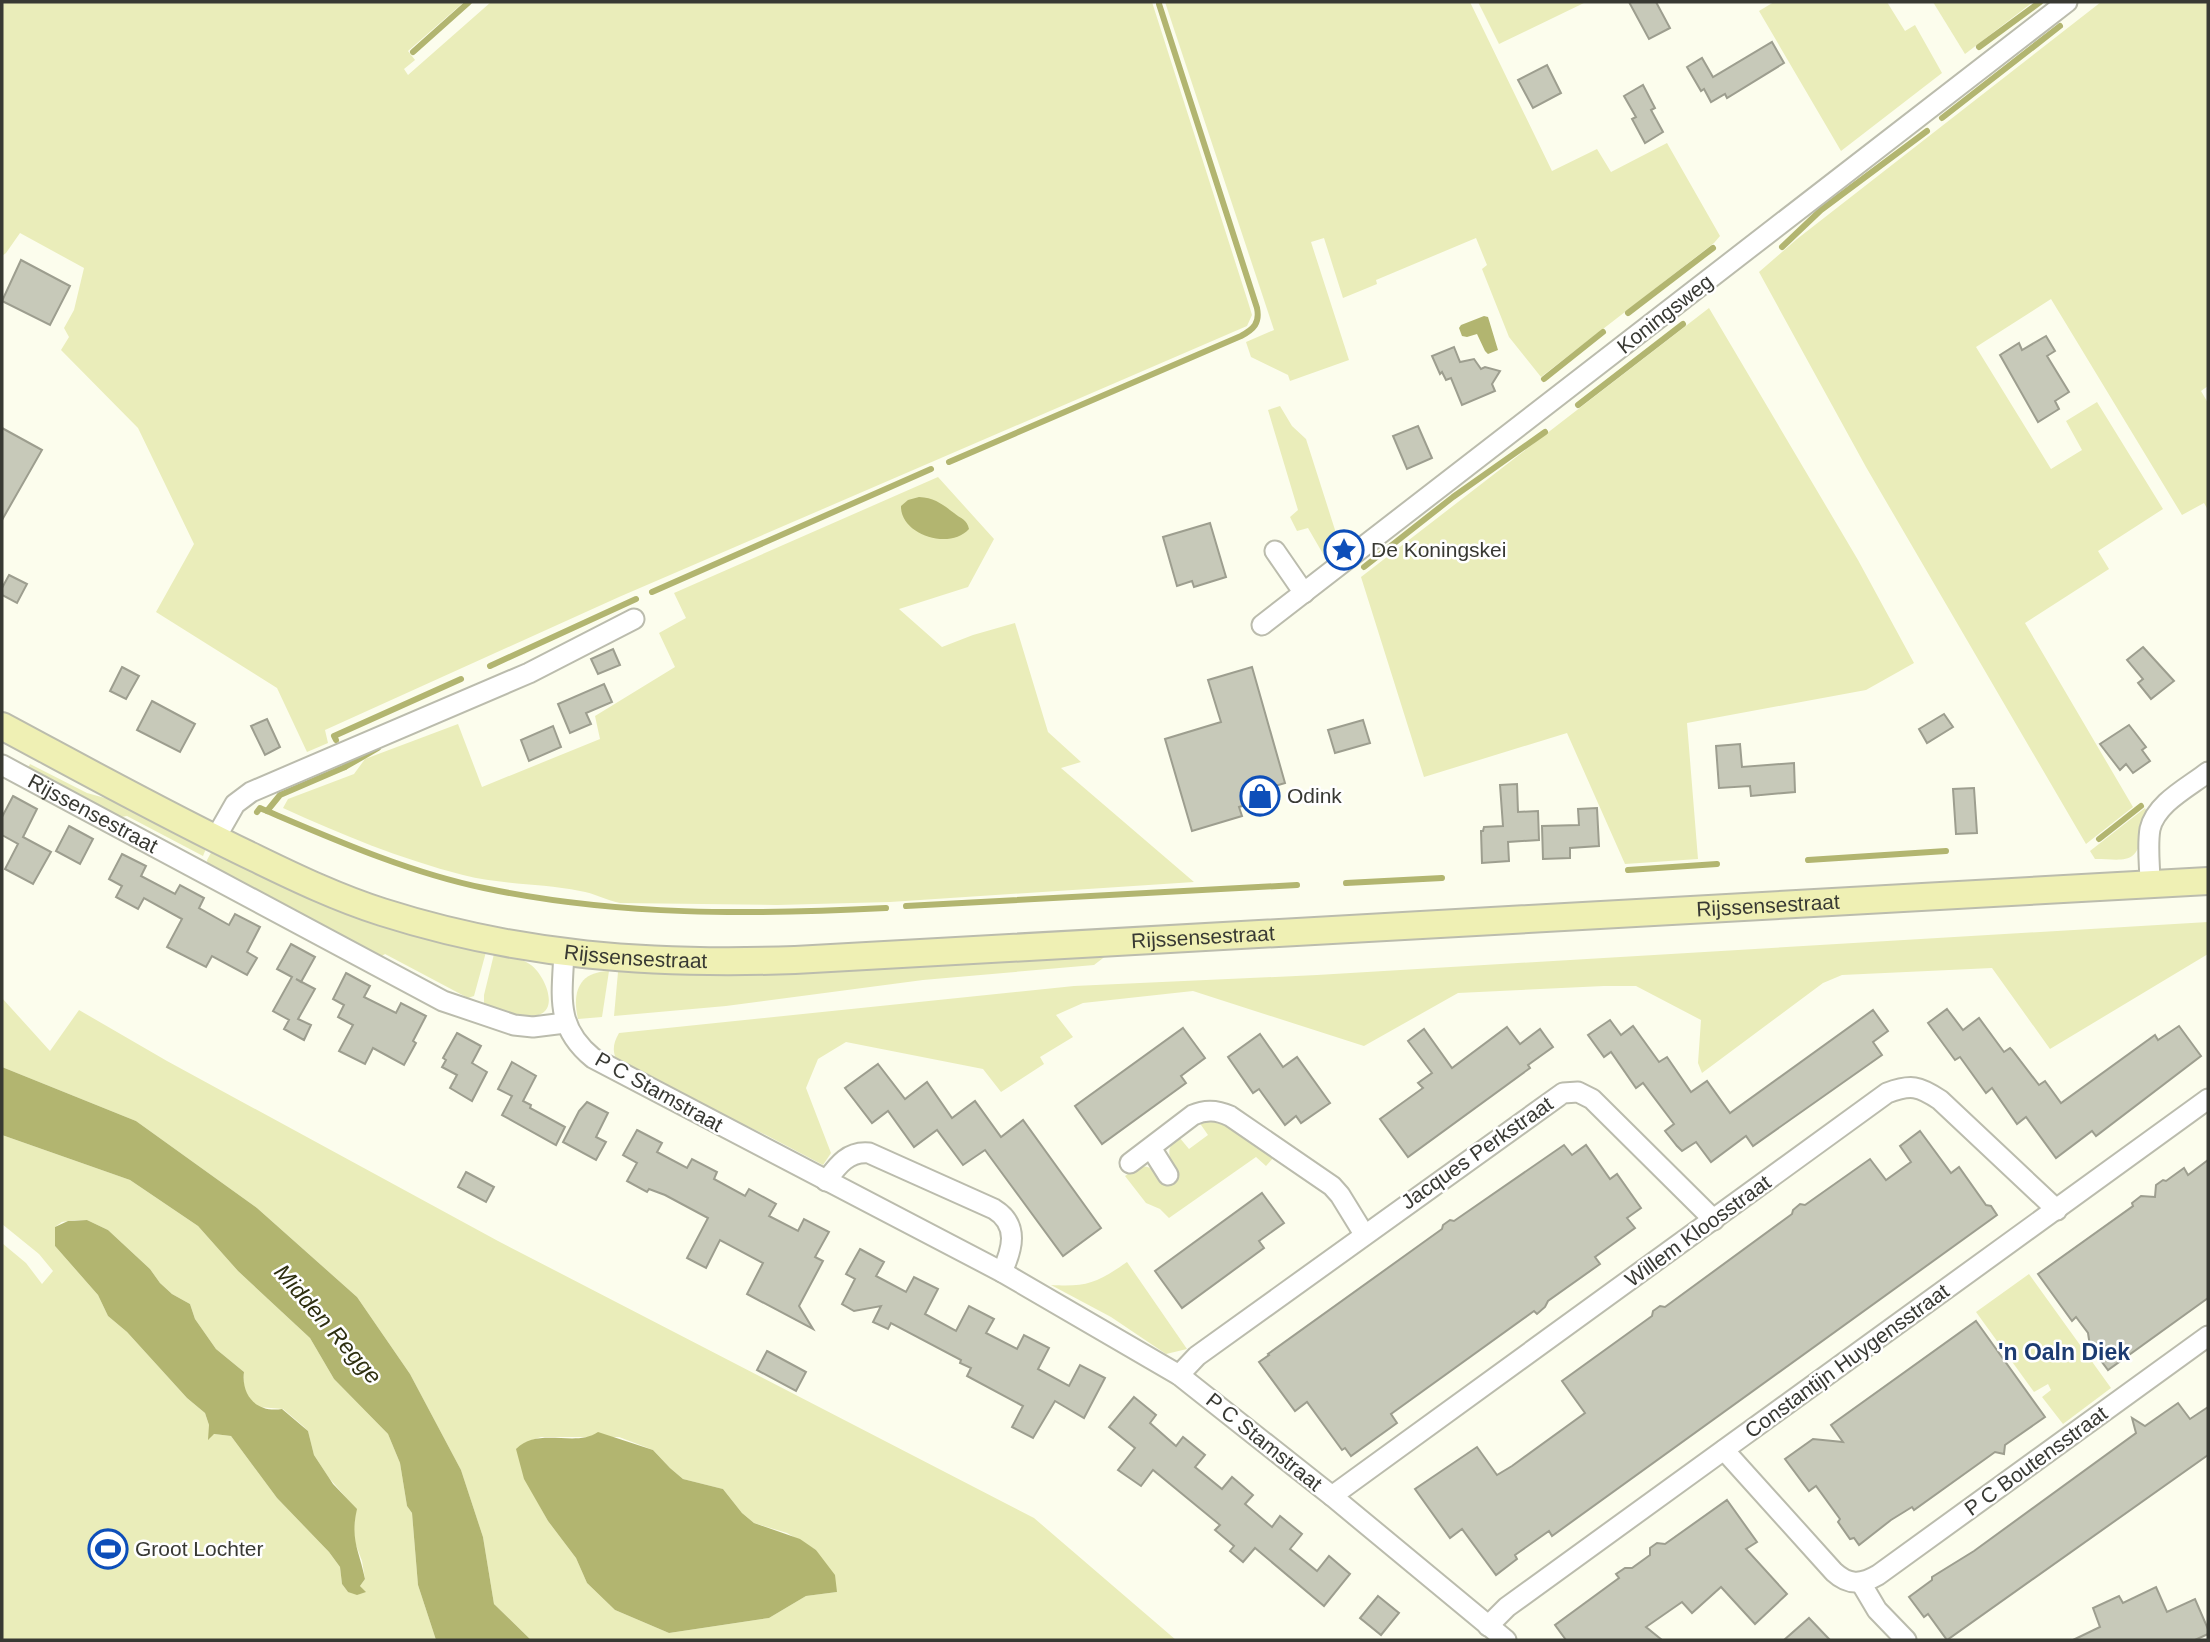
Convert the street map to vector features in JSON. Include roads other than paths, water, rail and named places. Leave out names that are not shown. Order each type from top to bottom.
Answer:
[{"type":"main road","name":"Rijssensestraat","points":[[2,726],[215,839],[316,887],[381,911],[493,941],[564,953],[650,961],[794,960],[2208,881]]},
{"type":"street","name":"Koningsweg","points":[[1262,625],[2067,2]]},
{"type":"street","points":[[1275,551],[1304,593]]},
{"type":"street","points":[[215,839],[235,804],[258,788],[529,673],[634,619]]},
{"type":"street","name":"Rijssensestraat","points":[[2,765],[443,1001],[514,1025],[533,1027],[565,1023]]},
{"type":"street","points":[[2150,884],[2150,830],[2156,816],[2169,802],[2208,772]]},
{"type":"street","points":[[564,953],[562,1004],[565,1023]]},
{"type":"street","name":"P C Stamstraat","points":[[565,1023],[579,1045],[602,1064],[1002,1272],[1179,1375],[1332,1496],[1506,1640]]},
{"type":"street","name":"Willem Kloosstraat","points":[[1332,1496],[1887,1093],[1905,1086],[1924,1089],[1940,1100],[2057,1210]]},
{"type":"street","name":"Jacques Perkstraat","points":[[1179,1375],[1197,1356],[1554,1097],[1572,1092],[1586,1095],[1714,1220]]},
{"type":"street","name":"Constantijn Huygensstraat","points":[[1488,1626],[1507,1607],[2208,1099]]},
{"type":"street","points":[[1130,1163],[1198,1113],[1211,1110],[1224,1113],[1332,1186],[1364,1234]]},
{"type":"street","points":[[1151,1148],[1168,1175]]},
{"type":"street","points":[[826,1181],[846,1158],[857,1153],[869,1153],[994,1209],[1007,1221],[1013,1236],[1012,1248],[1002,1272]]},
{"type":"street","name":"P C Boutensstraat","points":[[1861,1583],[1878,1576],[2208,1336]]},
{"type":"street","points":[[1724,1450],[1834,1572],[1847,1582],[1861,1583],[1877,1610],[1906,1640]]},
{"type":"water","points":[[1484,316],[1488,317],[1498,350],[1488,354],[1477,334],[1462,336],[1459,328]]},
{"type":"water","points":[[919,497],[942,504],[965,521],[969,529],[950,539],[938,539],[917,531],[908,524],[901,506],[908,500]]},
{"type":"water","name":"Midden Regge","points":[[2,1067],[136,1121],[257,1208],[357,1297],[410,1374],[461,1470],[483,1537],[494,1604],[531,1640],[436,1640],[418,1585],[412,1513],[407,1506],[400,1463],[388,1434],[334,1379],[310,1338],[238,1271],[198,1226],[130,1180],[2,1135]]},
{"type":"water","points":[[87,1220],[108,1230],[150,1269],[172,1294],[190,1304],[195,1319],[216,1349],[244,1372],[245,1389],[253,1401],[273,1410],[282,1409],[308,1431],[314,1455],[333,1484],[357,1509],[355,1537],[365,1579],[360,1586],[366,1592],[357,1595],[348,1592],[342,1584],[340,1567],[329,1552],[277,1498],[231,1436],[214,1434],[208,1440],[209,1425],[205,1413],[187,1398],[127,1332],[108,1316],[98,1295],[55,1246],[55,1227],[68,1221]]},
{"type":"water","points":[[598,1432],[653,1450],[683,1479],[723,1489],[742,1513],[754,1523],[800,1539],[816,1550],[835,1575],[837,1592],[806,1596],[769,1618],[669,1633],[615,1610],[587,1583],[576,1558],[548,1521],[524,1479],[516,1449],[535,1439],[579,1438]]},
{"type":"waterway","points":[[413,52],[469,2]]},
{"type":"waterway","points":[[1979,47],[2040,2]]},
{"type":"waterway","points":[[949,462],[1241,336],[1257,322],[1257,308],[1159,4]]},
{"type":"waterway","points":[[1942,118],[2060,26]]},
{"type":"waterway","points":[[1782,247],[1821,210],[1927,131]]},
{"type":"waterway","points":[[1628,313],[1713,248]]},
{"type":"waterway","points":[[1578,405],[1683,324]]},
{"type":"waterway","points":[[1544,379],[1603,332]]},
{"type":"waterway","points":[[1364,567],[1453,497],[1545,432]]},
{"type":"waterway","points":[[652,592],[931,469]]},
{"type":"waterway","points":[[490,666],[636,599]]},
{"type":"waterway","points":[[336,740],[334,736],[461,679]]},
{"type":"waterway","points":[[345,767],[378,748]]},
{"type":"waterway","points":[[267,811],[280,795],[345,767],[345,763]]},
{"type":"waterway","points":[[2099,839],[2141,806]]},
{"type":"waterway","points":[[257,812],[260,808],[370,854],[427,873],[484,888],[534,897],[584,904],[684,911],[785,912],[886,908]]},
{"type":"waterway","points":[[1808,860],[1946,851]]},
{"type":"waterway","points":[[1628,870],[1717,864]]},
{"type":"waterway","points":[[1346,883],[1442,878]]},
{"type":"waterway","points":[[906,906],[1297,885]]},
{"type":"place","name":"De Koningskei","points":[[1344,550]]},
{"type":"place","name":"Odink","points":[[1260,796]]},
{"type":"place","name":"Groot Lochter","points":[[108,1549]]},
{"type":"district","name":"'n Oaln Diek","points":[[2064,1352]]}]
